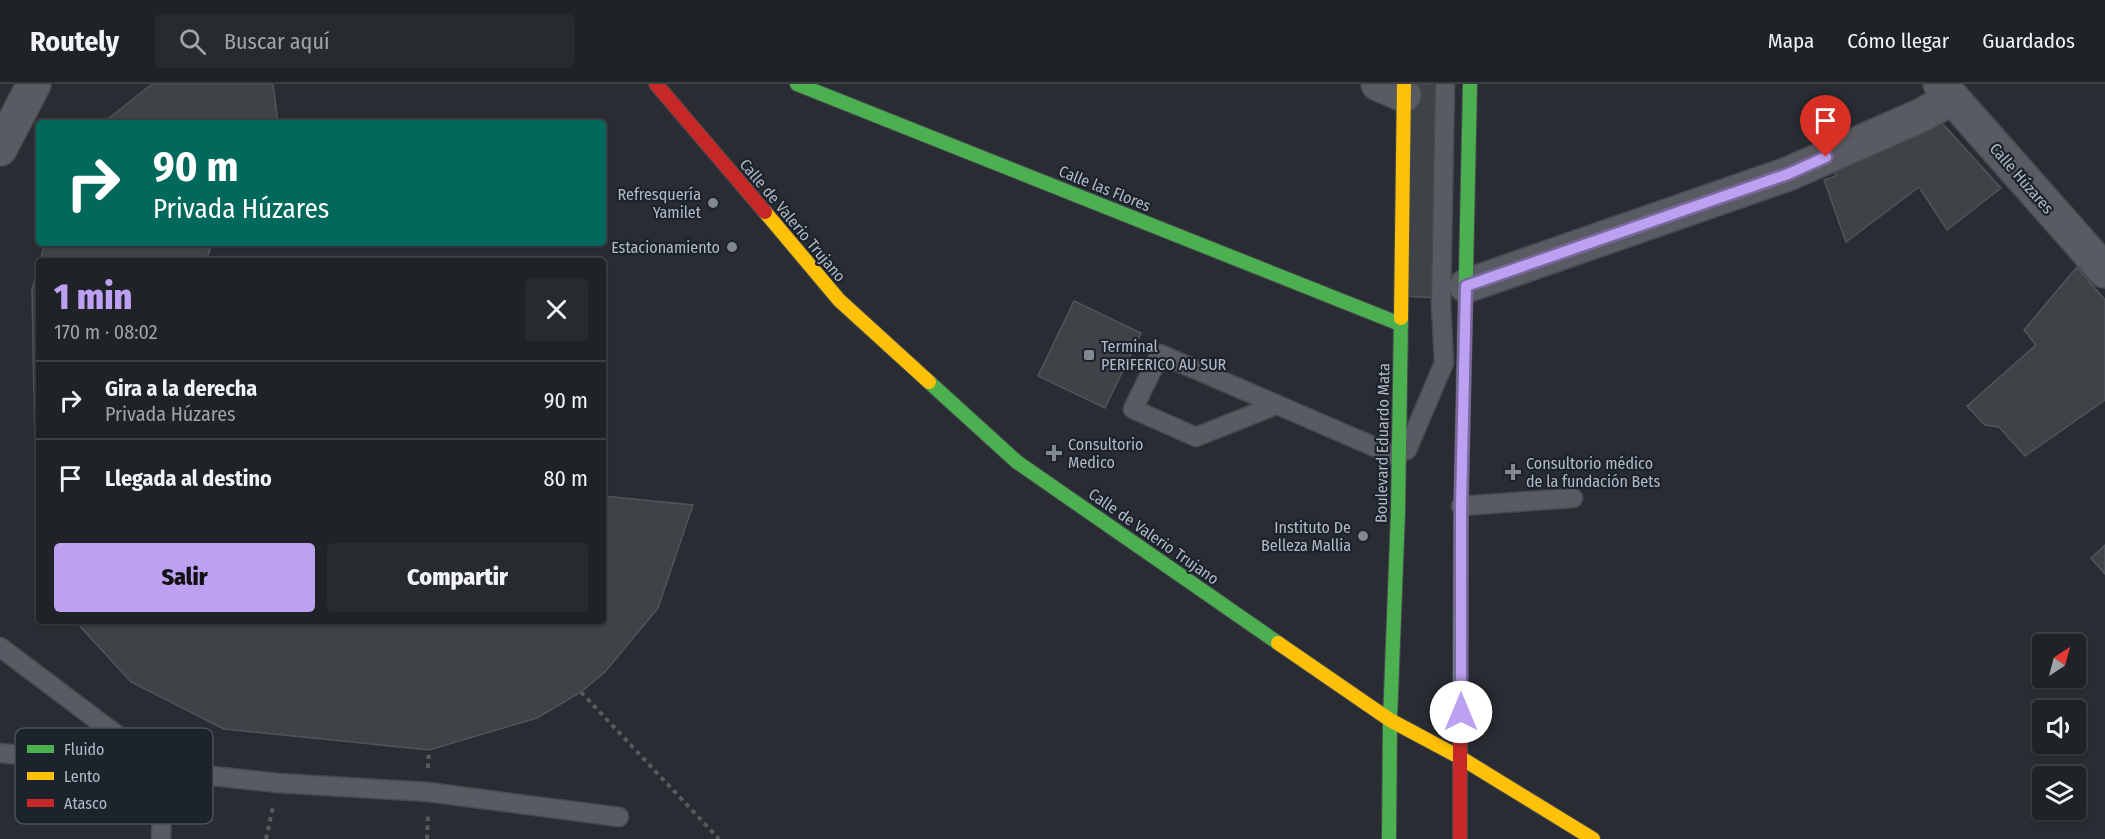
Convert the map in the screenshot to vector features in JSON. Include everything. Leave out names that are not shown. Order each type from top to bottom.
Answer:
[{"type":"street","points":[[2,141],[34,84]]},
{"type":"street","name":"Calle de Valerio Trujano","points":[[656,84],[839,300],[1017,462],[1390,720],[1461,758],[1593,839]]},
{"type":"street","name":"Calle las Flores","points":[[797,84],[1400,324]]},
{"type":"street","points":[[1460,839],[1461,506],[1470,84]]},
{"type":"street","name":"Boulevard Eduardo Mata","points":[[1389,839],[1400,324],[1395,88]]},
{"type":"street","points":[[1466,286],[1788,174],[1922,115],[1946,91]]},
{"type":"street","name":"Calle Húzares","points":[[1946,91],[2105,271]]},
{"type":"lane","points":[[1276,405],[1196,437],[1133,408],[1160,354],[1276,405],[1398,463],[1444,363],[1441,304],[1445,84]]},
{"type":"lane","points":[[1461,506],[1573,498]]},
{"type":"lane","points":[[0,646],[108,728]]},
{"type":"lane","points":[[0,753],[15,755]]},
{"type":"lane","points":[[213,776],[278,783],[428,792],[619,817]]},
{"type":"lane","points":[[161,824],[161,839]]},
{"type":"path","points":[[581,692],[719,839]]},
{"type":"building","points":[[152,84],[273,84],[278,120],[107,120]]},
{"type":"building","points":[[1408,84],[1445,84],[1440,298],[1403,296]]},
{"type":"building","points":[[1942,123],[2001,188],[1947,230],[1919,187],[1846,242],[1824,180],[1836,176],[1831,163]]},
{"type":"building","points":[[44,246],[211,246],[207,258],[41,258]]},
{"type":"building","points":[[2077,267],[2105,300],[2105,400],[2025,456],[1999,427],[1985,425],[1967,406],[2036,345],[2024,330]]},
{"type":"building","points":[[36,275],[36,511],[32,289]]},
{"type":"building","name":"Terminal PERIFERICO AU SUR","points":[[1074,301],[1141,333],[1105,408],[1038,376]]},
{"type":"building","points":[[606,496],[693,505],[658,608],[605,672],[581,692],[537,718],[429,750],[224,729],[131,682],[78,624],[606,624]]},
{"type":"building","points":[[2105,545],[2105,574],[2091,558]]},
{"type":"traffic: fast","points":[[797,84],[1400,324]]},
{"type":"traffic: fast","points":[[1460,690],[1461,506],[1470,84]]},
{"type":"traffic: fast","points":[[1389,839],[1401,318]]},
{"type":"traffic: fast","points":[[929,382],[1017,462],[1278,643]]},
{"type":"traffic: slow","points":[[1401,318],[1404,84]]},
{"type":"traffic: slow","points":[[765,212],[839,300],[929,382]]},
{"type":"traffic: slow","points":[[1278,643],[1390,720],[1461,758],[1593,839]]},
{"type":"traffic: jam","points":[[656,84],[765,212]]},
{"type":"traffic: jam","points":[[1460,690],[1460,839]]},
{"type":"place","name":"Refresquería Yamilet","points":[[713,203]]},
{"type":"place","name":"Estacionamiento","points":[[732,247]]},
{"type":"place","name":"Terminal PERIFERICO AU SUR","points":[[1089,355]]},
{"type":"place","name":"Consultorio Medico","points":[[1054,453]]},
{"type":"place","name":"Consultorio médico de la fundación Bets","points":[[1513,472]]},
{"type":"place","name":"Instituto De Belleza Mallia","points":[[1363,536]]},
{"type":"route","points":[[1461,712],[1461,506],[1466,286],[1788,174],[1826,157]]}]
